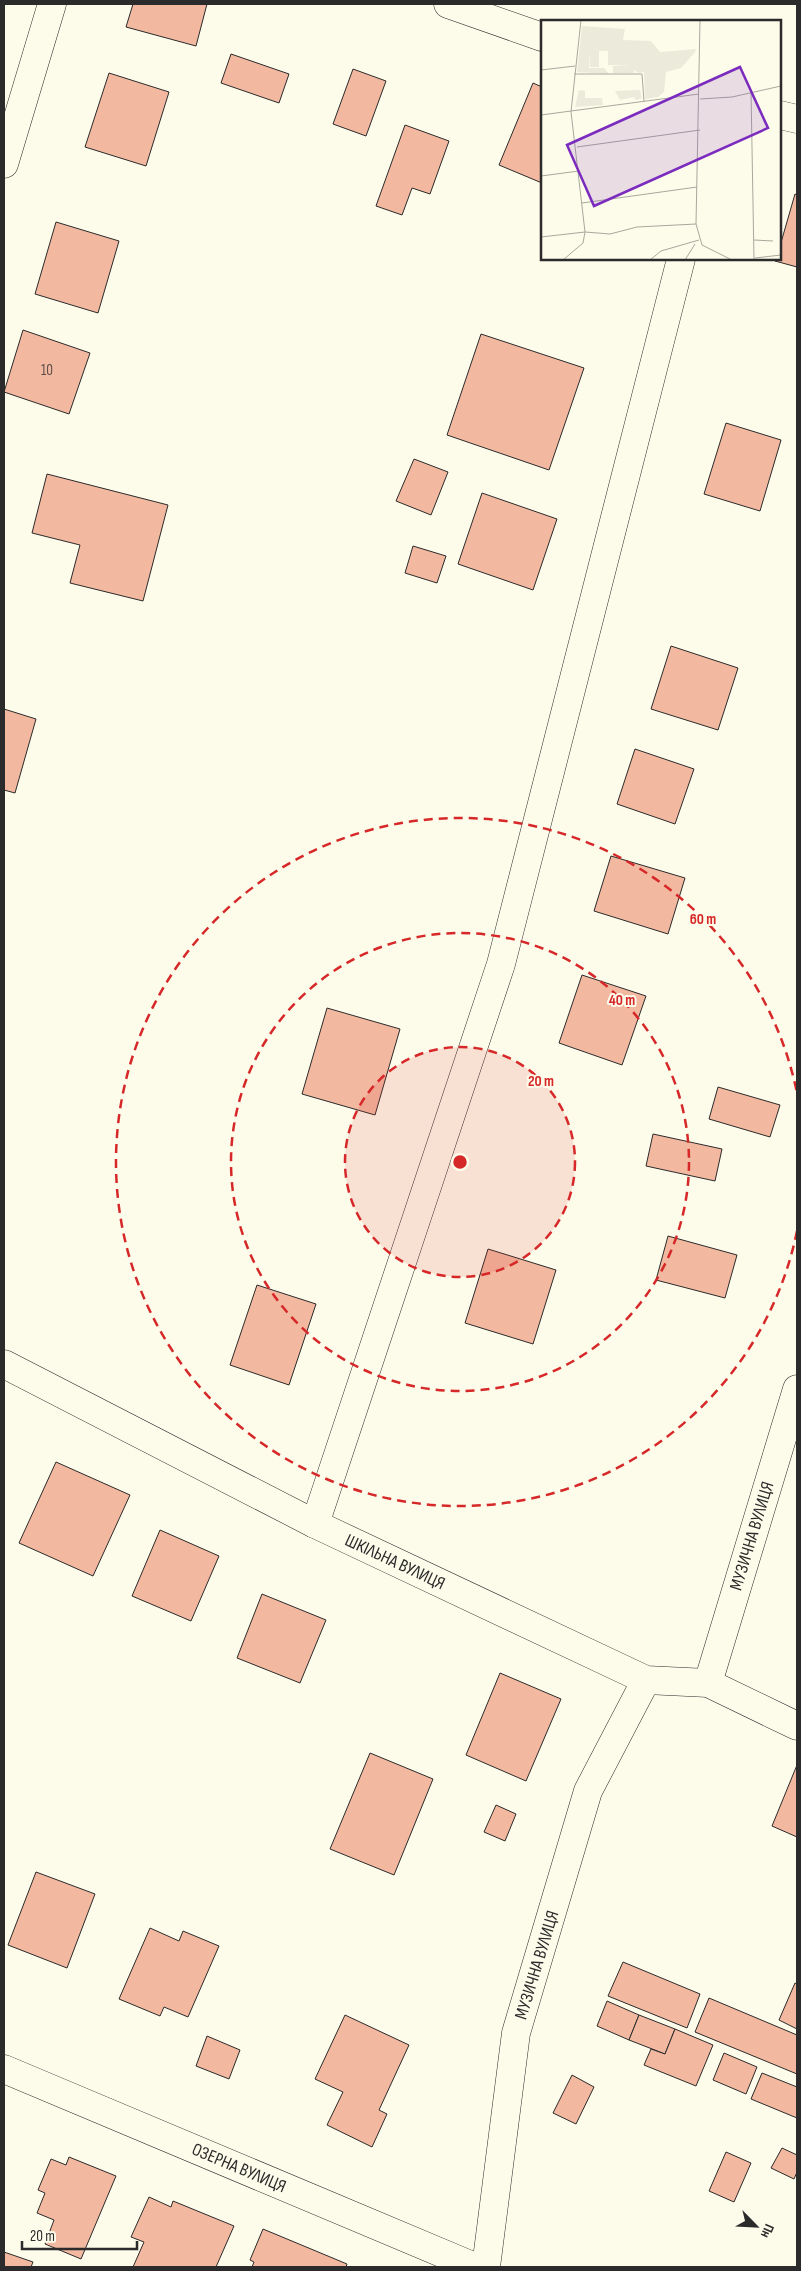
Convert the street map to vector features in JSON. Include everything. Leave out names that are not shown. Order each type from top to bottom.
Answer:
[{"type":"street","points":[[4,164],[52,4]]},
{"type":"street","points":[[451,4],[541,36]]},
{"type":"street","points":[[781,115],[797,119]]},
{"type":"street","points":[[315,1524],[500,964],[681,260]]},
{"type":"street","name":"ШКІЛЬНА ВУЛИЦЯ","points":[[4,1364],[315,1524],[646,1680],[708,1683],[797,1726]]},
{"type":"street","name":"МУЗИЧНА ВУЛИЦЯ","points":[[708,1683],[797,1389]]},
{"type":"street","name":"МУЗИЧНА ВУЛИЦЯ","points":[[486,2267],[516,2033],[588,1792],[646,1680]]},
{"type":"street","name":"ОЗЕРНА ВУЛИЦЯ","points":[[4,2069],[475,2267]]},
{"type":"building","points":[[133,4],[207,4],[196,46],[126,27]]},
{"type":"building","points":[[231,54],[289,74],[279,103],[221,83]]},
{"type":"building","points":[[353,69],[386,81],[366,136],[333,124]]},
{"type":"building","points":[[109,73],[169,92],[146,166],[85,147]]},
{"type":"building","points":[[533,83],[541,87],[541,183],[499,165]]},
{"type":"building","points":[[405,125],[449,141],[430,194],[412,188],[402,215],[376,206]]},
{"type":"building","points":[[795,194],[797,195],[797,267],[775,261],[781,260],[781,243]]},
{"type":"building","points":[[56,222],[119,241],[98,313],[35,294]]},
{"type":"building","points":[[23,330],[90,353],[69,414],[4,392]]},
{"type":"building","points":[[481,334],[584,368],[549,470],[447,435]]},
{"type":"building","points":[[726,423],[781,440],[760,511],[704,494]]},
{"type":"building","points":[[414,459],[448,472],[431,515],[396,501]]},
{"type":"building","points":[[47,474],[168,505],[143,601],[70,583],[80,545],[32,533]]},
{"type":"building","points":[[482,493],[557,519],[533,590],[458,564]]},
{"type":"building","points":[[413,546],[446,556],[437,583],[405,573]]},
{"type":"building","points":[[671,646],[738,668],[718,730],[651,709]]},
{"type":"building","points":[[4,709],[36,719],[15,793],[4,790]]},
{"type":"building","points":[[635,749],[694,769],[675,824],[617,804]]},
{"type":"building","points":[[611,856],[685,878],[668,934],[594,911]]},
{"type":"building","points":[[582,975],[646,996],[622,1065],[559,1043]]},
{"type":"building","points":[[327,1008],[400,1029],[375,1115],[302,1094]]},
{"type":"building","points":[[718,1087],[780,1105],[770,1137],[709,1119]]},
{"type":"building","points":[[653,1134],[722,1149],[715,1181],[646,1166]]},
{"type":"building","points":[[668,1236],[737,1255],[725,1298],[656,1280]]},
{"type":"building","points":[[488,1249],[556,1270],[533,1344],[465,1323]]},
{"type":"building","points":[[257,1285],[316,1304],[289,1385],[230,1365]]},
{"type":"building","points":[[56,1462],[130,1495],[93,1576],[19,1543]]},
{"type":"building","points":[[160,1530],[219,1556],[191,1621],[132,1596]]},
{"type":"building","points":[[262,1594],[326,1620],[300,1683],[237,1658]]},
{"type":"building","points":[[500,1673],[561,1699],[526,1781],[466,1755]]},
{"type":"building","points":[[370,1753],[433,1779],[394,1875],[330,1849]]},
{"type":"building","points":[[797,1765],[797,1837],[772,1826]]},
{"type":"building","points":[[496,1805],[516,1814],[505,1841],[484,1832]]},
{"type":"building","points":[[36,1872],[95,1894],[67,1968],[8,1945]]},
{"type":"building","points":[[150,1928],[179,1941],[183,1931],[219,1946],[188,2017],[164,2007],[160,2016],[119,1999]]},
{"type":"building","points":[[623,1962],[700,1994],[687,2028],[608,1996]]},
{"type":"building","points":[[795,1983],[797,1984],[797,2029],[779,2020]]},
{"type":"building","points":[[709,1998],[797,2035],[797,2074],[695,2032]]},
{"type":"building","points":[[607,2001],[639,2015],[629,2040],[597,2026]]},
{"type":"building","points":[[345,2015],[409,2045],[379,2110],[387,2114],[372,2147],[327,2125],[343,2092],[315,2079]]},
{"type":"building","points":[[639,2015],[675,2029],[665,2054],[629,2040]]},
{"type":"building","points":[[675,2029],[713,2045],[696,2086],[644,2065],[651,2049],[665,2054]]},
{"type":"building","points":[[207,2036],[240,2050],[229,2079],[196,2066]]},
{"type":"building","points":[[724,2053],[757,2067],[746,2094],[713,2080]]},
{"type":"building","points":[[762,2073],[797,2087],[797,2118],[751,2099]]},
{"type":"building","points":[[572,2075],[594,2087],[576,2124],[553,2113]]},
{"type":"building","points":[[782,2148],[797,2155],[797,2172],[794,2179],[771,2168]]},
{"type":"building","points":[[726,2152],[751,2163],[734,2202],[709,2191]]},
{"type":"building","points":[[69,2157],[116,2176],[81,2259],[45,2244],[54,2220],[37,2213],[45,2193],[38,2190],[51,2159],[66,2165]]},
{"type":"building","points":[[149,2197],[171,2207],[173,2201],[234,2226],[216,2267],[133,2267],[144,2242],[131,2237]]},
{"type":"building","points":[[263,2229],[347,2264],[346,2267],[252,2267],[254,2262],[250,2260]]},
{"type":"building","points":[[4,2252],[33,2262],[31,2267],[4,2267]]}]
